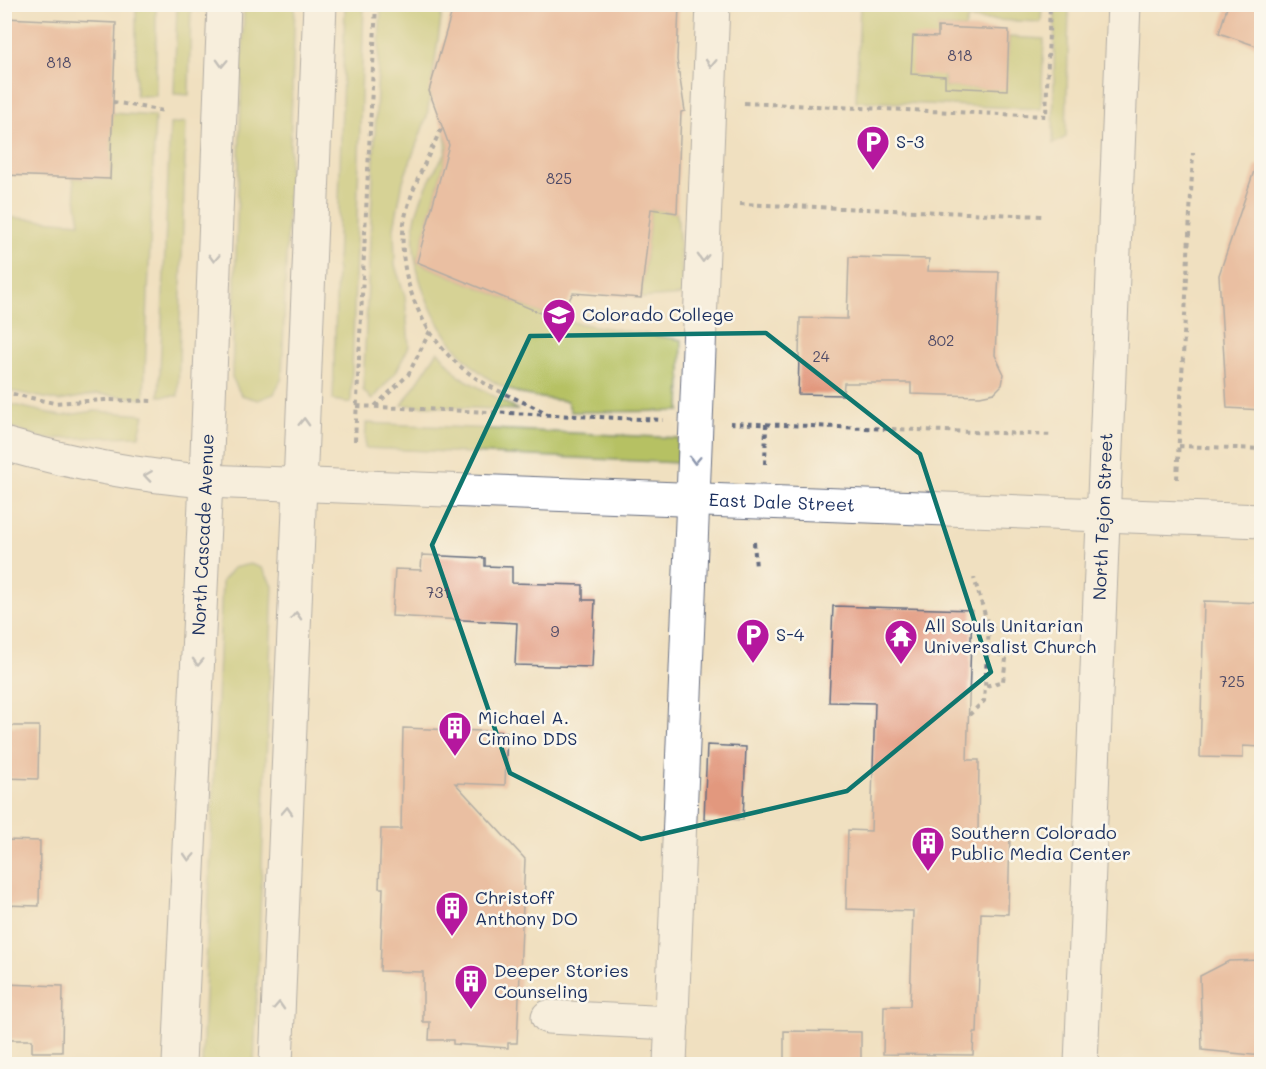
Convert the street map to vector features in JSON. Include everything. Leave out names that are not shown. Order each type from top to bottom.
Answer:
[{"type":"street","name":"North Cascade Avenue","points":[[179,1065],[206,481],[224,4]]},
{"type":"street","points":[[276,1065],[302,483],[320,4]]},
{"type":"street","points":[[670,1065],[713,4]]},
{"type":"street","name":"North Tejon Street","points":[[1081,1065],[1124,4]]},
{"type":"street","name":"East Dale Street","points":[[4,444],[48,457],[148,477],[206,481],[1262,521]]},
{"type":"street","points":[[548,1017],[672,1023]]},
{"type":"path","points":[[355,441],[375,4]]},
{"type":"path","points":[[740,103],[1046,116],[1050,4]]},
{"type":"path","points":[[112,102],[164,111]]},
{"type":"path","points":[[441,129],[415,182],[405,216],[404,259],[411,296],[430,331],[459,366],[498,392],[552,415]]},
{"type":"path","points":[[1177,479],[1193,153]]},
{"type":"path","points":[[705,202],[1042,216]]},
{"type":"path","points":[[375,406],[408,375],[430,331]]},
{"type":"path","points":[[4,392],[54,404],[105,400],[153,401]]},
{"type":"path","points":[[357,406],[696,422],[1053,435]]},
{"type":"path","points":[[765,464],[766,424]]},
{"type":"path","points":[[1179,446],[1262,449]]},
{"type":"path","points":[[754,542],[756,568]]},
{"type":"path","points":[[969,715],[984,701],[989,628],[974,578]]},
{"type":"path","points":[[972,628],[1028,630]]},
{"type":"path","points":[[986,686],[1003,681],[1006,659],[988,646]]},
{"type":"highlighted area","points":[[766,333],[920,454],[991,672],[847,791],[641,839],[510,773],[432,545],[530,336]]},
{"type":"green space","points":[[345,4],[364,5],[351,403],[333,400]]},
{"type":"green space","points":[[136,5],[156,5],[156,96],[136,96]]},
{"type":"green space","points":[[177,5],[191,5],[189,95],[174,94]]},
{"type":"green space","points":[[244,5],[295,5],[282,378],[274,394],[258,400],[241,395],[232,377]]},
{"type":"green space","points":[[381,5],[443,5],[427,116],[403,181],[394,228],[395,265],[405,296],[409,346],[396,372],[372,400],[363,390]]},
{"type":"green space","points":[[860,5],[1042,5],[1041,22],[968,19],[965,28],[938,27],[945,87],[1006,89],[1009,37],[1044,39],[1041,109],[856,101]]},
{"type":"green space","points":[[1055,5],[1069,5],[1066,137],[1053,144]]},
{"type":"green space","points":[[112,113],[155,116],[144,399],[98,394],[59,401],[5,390],[4,217],[80,223],[73,178],[110,179]]},
{"type":"green space","points":[[186,122],[178,396],[159,396],[170,124]]},
{"type":"green space","points":[[444,131],[449,145],[417,262],[558,320],[682,340],[680,411],[571,412],[567,401],[525,395],[501,386],[482,374],[464,357],[434,315],[417,267],[414,243],[418,207],[446,150]]},
{"type":"green space","points":[[651,209],[677,213],[684,295],[641,298]]},
{"type":"green space","points":[[438,351],[459,376],[518,410],[402,405]]},
{"type":"green space","points":[[5,403],[61,416],[95,411],[144,415],[139,436],[45,439],[5,425]]},
{"type":"green space","points":[[366,423],[678,438],[678,463],[365,448]]},
{"type":"green space","points":[[250,564],[262,568],[273,586],[254,1064],[202,1064],[222,581],[233,568]]},
{"type":"building","points":[[454,4],[679,4],[677,60],[685,111],[681,112],[677,213],[651,209],[641,298],[573,293],[558,320],[417,262],[449,145],[429,91]]},
{"type":"building","points":[[1228,4],[1262,4],[1262,48],[1219,33]]},
{"type":"building","points":[[4,18],[116,23],[110,179],[4,175]]},
{"type":"building","points":[[938,27],[1009,30],[1007,90],[945,87],[945,76],[911,74],[913,36],[938,37]]},
{"type":"building","points":[[1256,165],[1262,166],[1262,410],[1227,408],[1219,275]]},
{"type":"building","points":[[849,257],[929,259],[928,271],[999,272],[995,355],[1004,374],[1002,385],[994,393],[980,396],[911,394],[911,383],[844,383],[843,395],[798,394],[800,318],[847,319]]},
{"type":"building","points":[[422,555],[485,558],[485,566],[512,567],[512,583],[583,585],[583,600],[595,600],[592,667],[515,665],[517,623],[392,616],[395,569],[421,570]]},
{"type":"building","points":[[1204,601],[1262,603],[1262,747],[1243,746],[1243,758],[1200,757]]},
{"type":"building","points":[[833,606],[972,610],[967,760],[979,760],[978,834],[1010,835],[1008,914],[981,913],[977,1033],[974,1033],[973,1055],[883,1054],[884,1006],[910,1006],[913,911],[846,909],[848,830],[871,831],[875,703],[829,702]]},
{"type":"building","points":[[4,726],[39,726],[38,779],[4,778]]},
{"type":"building","points":[[403,728],[507,732],[505,785],[455,783],[525,859],[517,1043],[508,1043],[508,1048],[453,1044],[453,1040],[429,1040],[430,1022],[423,1022],[423,972],[380,971],[383,888],[379,888],[381,829],[401,829]]},
{"type":"building","points":[[707,745],[746,747],[743,820],[704,819]]},
{"type":"building","points":[[4,840],[40,841],[39,906],[4,905]]},
{"type":"building","points":[[1262,960],[1262,1056],[1202,1050],[1200,976],[1229,961]]},
{"type":"building","points":[[4,984],[63,986],[62,1052],[32,1052],[32,1040],[4,1040]]},
{"type":"building","points":[[784,1031],[861,1032],[861,1065],[784,1065]]},
{"type":"place","name":"S-3","points":[[873,171]]},
{"type":"place","name":"Colorado College","points":[[559,344]]},
{"type":"place","name":"S-4","points":[[753,664]]},
{"type":"place","name":"All Souls Unitarian Universalist Church","points":[[901,665]]},
{"type":"place","name":"Michael A. Cimino DDS","points":[[455,757]]},
{"type":"place","name":"Southern Colorado Public Media Center","points":[[928,872]]},
{"type":"place","name":"Christoff Anthony DO","points":[[452,937]]},
{"type":"place","name":"Deeper Stories Counseling","points":[[471,1010]]}]
